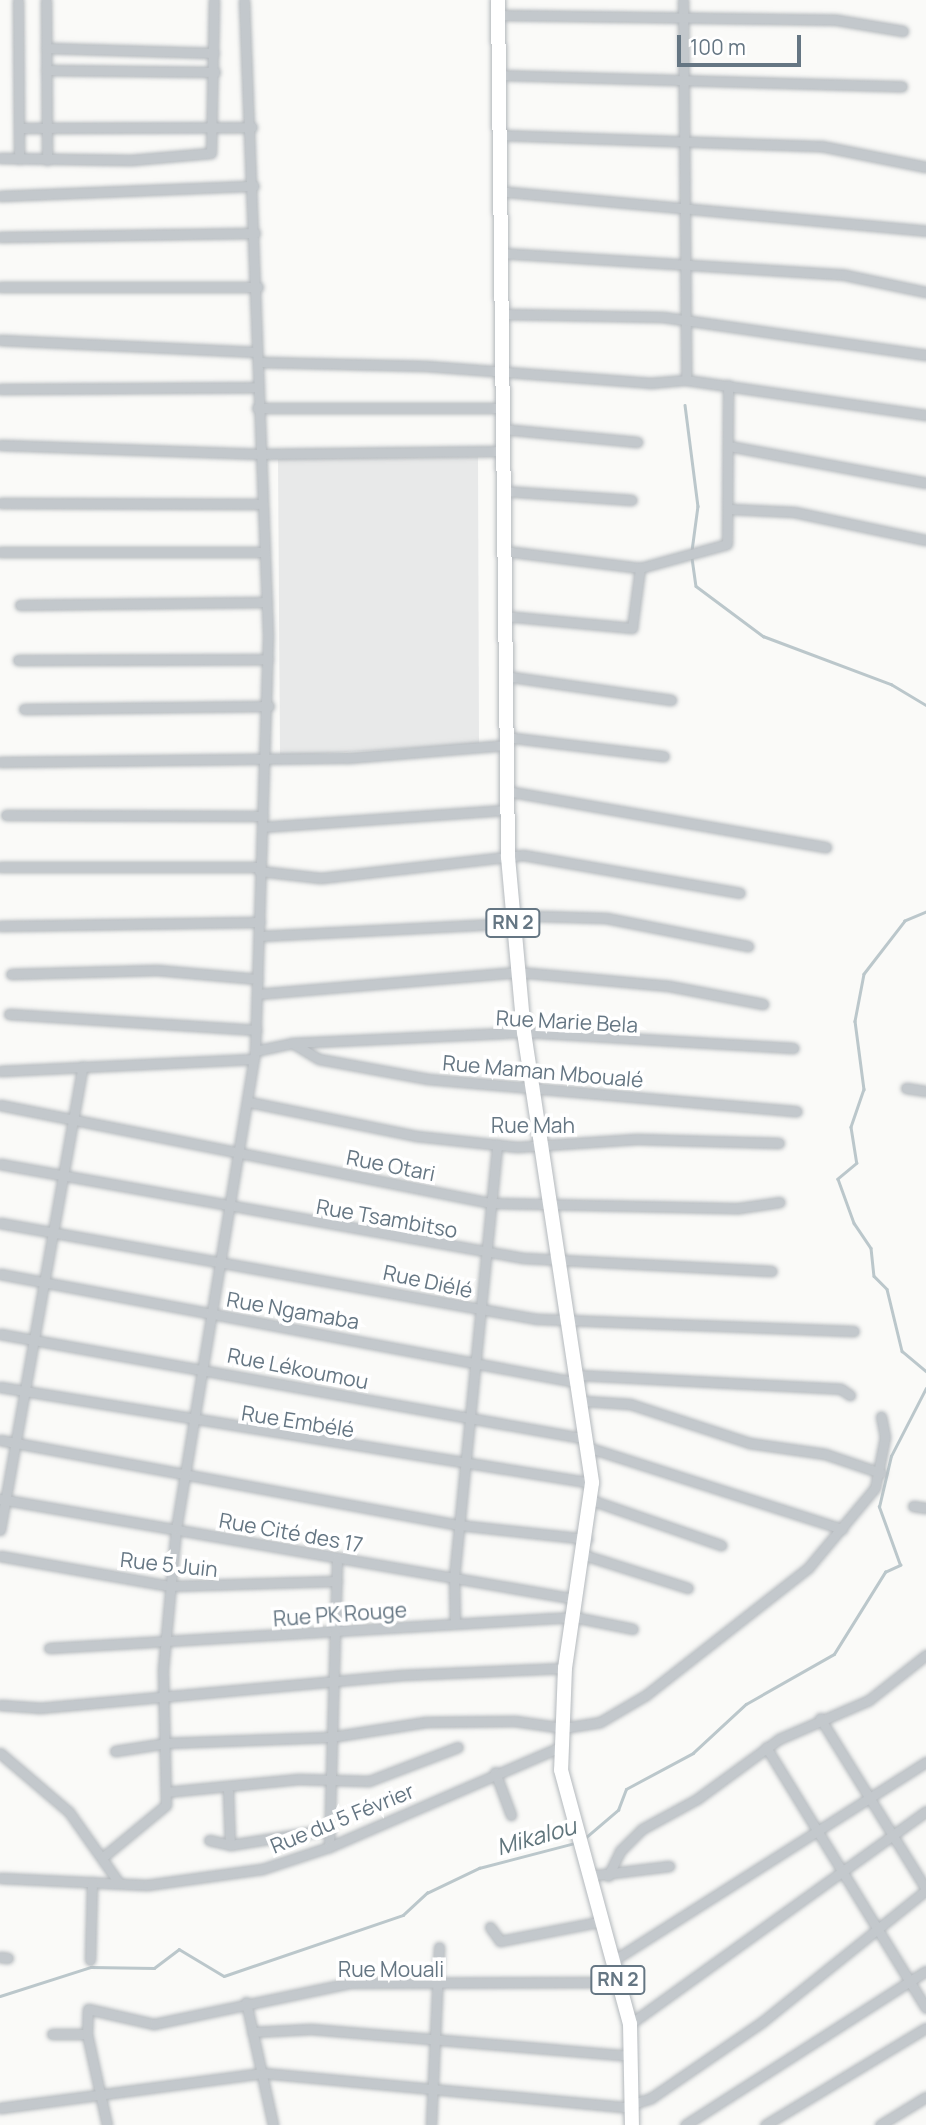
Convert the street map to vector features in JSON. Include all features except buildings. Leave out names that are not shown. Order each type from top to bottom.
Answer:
[{"type":"highway","name":"RN 2","points":[[498,0],[497,191],[503,374],[508,857],[524,1032],[583,1401],[592,1483],[587,1539],[565,1668],[562,1746],[565,1799],[580,1856],[603,1921],[629,2024],[634,2125]]},
{"type":"street","points":[[18,0],[19,159]]},
{"type":"street","points":[[46,0],[47,160]]},
{"type":"street","points":[[0,158],[47,160],[206,155],[214,127],[214,0]]},
{"type":"street","points":[[103,1857],[160,1816],[166,1792],[163,1693],[176,1530],[200,1368],[250,1102],[256,1030],[260,936],[259,869],[269,706],[265,552],[256,387],[259,362],[258,287],[252,127],[243,0]]},
{"type":"street","points":[[683,0],[687,79],[682,204],[686,380]]},
{"type":"street","points":[[498,15],[837,20],[904,31]]},
{"type":"street","points":[[46,48],[214,53]]},
{"type":"street","points":[[46,70],[215,72]]},
{"type":"street","points":[[498,75],[902,86]]},
{"type":"street","points":[[19,128],[252,127]]},
{"type":"street","points":[[498,135],[821,146],[926,167]]},
{"type":"street","points":[[0,196],[254,186]]},
{"type":"street","points":[[497,191],[682,204],[926,231]]},
{"type":"street","points":[[0,237],[255,233]]},
{"type":"street","points":[[500,253],[684,262],[845,275],[926,292]]},
{"type":"street","points":[[0,287],[258,287]]},
{"type":"street","points":[[502,314],[684,320],[926,355]]},
{"type":"street","points":[[0,340],[257,352]]},
{"type":"street","points":[[259,362],[686,380],[926,415]]},
{"type":"street","points":[[505,551],[640,568],[721,548],[731,538],[728,385]]},
{"type":"street","points":[[0,389],[256,387]]},
{"type":"street","points":[[257,408],[503,408]]},
{"type":"street","points":[[503,429],[638,442]]},
{"type":"street","points":[[0,445],[260,454],[503,451]]},
{"type":"street","points":[[729,446],[926,483]]},
{"type":"street","points":[[504,491],[632,500]]},
{"type":"street","points":[[1,503],[262,504]]},
{"type":"street","points":[[730,509],[794,512],[925,538]]},
{"type":"street","points":[[0,552],[265,552]]},
{"type":"street","points":[[505,616],[632,628],[640,568]]},
{"type":"street","points":[[20,605],[267,603]]},
{"type":"street","points":[[18,660],[268,659]]},
{"type":"street","points":[[505,676],[671,700]]},
{"type":"street","points":[[24,709],[269,706]]},
{"type":"street","points":[[0,762],[264,759],[506,741],[664,755]]},
{"type":"street","points":[[507,791],[826,847]]},
{"type":"street","points":[[262,827],[508,810]]},
{"type":"street","points":[[6,815],[262,816]]},
{"type":"street","points":[[0,867],[259,869],[321,878],[508,857],[740,892]]},
{"type":"street","points":[[260,936],[513,923],[537,916],[606,918],[748,946]]},
{"type":"street","points":[[0,926],[260,922]]},
{"type":"street","points":[[10,974],[157,970],[258,979]]},
{"type":"street","points":[[257,994],[518,972],[669,986],[763,1004]]},
{"type":"street","points":[[9,1014],[256,1030]]},
{"type":"street","name":"Rue Marie Bela","points":[[0,1071],[254,1055],[292,1043],[524,1032],[794,1048]]},
{"type":"street","name":"Rue Maman Mboualé","points":[[292,1043],[337,1063],[535,1091],[797,1111]]},
{"type":"street","points":[[0,1530],[3,1499],[83,1066]]},
{"type":"street","points":[[906,1088],[926,1091]]},
{"type":"street","name":"Rue Mah","points":[[250,1102],[416,1136],[496,1144],[543,1146],[637,1139],[779,1143]]},
{"type":"street","name":"Rue Otari","points":[[0,1105],[491,1203],[739,1208],[780,1202]]},
{"type":"street","points":[[456,1623],[454,1578],[488,1253],[496,1144]]},
{"type":"street","name":"Rue Tsambitso","points":[[0,1164],[231,1209],[488,1253],[561,1261],[772,1271]]},
{"type":"street","name":"Rue Diélé","points":[[0,1223],[221,1260],[481,1310],[570,1323],[854,1331]]},
{"type":"street","name":"Rue Ngamaba","points":[[0,1274],[476,1363],[579,1379],[841,1389],[850,1395]]},
{"type":"street","name":"Rue Lékoumou","points":[[0,1334],[471,1418],[589,1444],[842,1529]]},
{"type":"street","name":"Rue Embélé","points":[[0,1387],[465,1466],[592,1483]]},
{"type":"street","points":[[583,1401],[630,1404],[749,1443],[825,1454],[881,1473]]},
{"type":"street","points":[[115,1752],[166,1743],[331,1737],[426,1722],[515,1721],[563,1728],[600,1722],[630,1707],[808,1568],[842,1529],[881,1473],[881,1416]]},
{"type":"street","points":[[0,1440],[459,1525],[587,1539]]},
{"type":"street","name":"Rue Cité des 17","points":[[3,1499],[576,1599]]},
{"type":"street","points":[[591,1500],[721,1545]]},
{"type":"street","points":[[913,1506],[926,1508]]},
{"type":"street","points":[[584,1555],[688,1588]]},
{"type":"street","name":"Rue 5 Juin","points":[[0,1556],[171,1586],[337,1581]]},
{"type":"street","points":[[329,1847],[325,1830],[335,1681],[337,1558]]},
{"type":"street","name":"Rue PK Rouge","points":[[49,1648],[165,1644],[336,1630],[574,1617],[634,1629]]},
{"type":"street","points":[[608,1876],[633,1835],[710,1791],[766,1747],[820,1718],[869,1700],[926,1655]]},
{"type":"street","points":[[0,1705],[39,1708],[163,1693],[565,1668]]},
{"type":"street","points":[[0,2108],[263,2073],[433,2092],[633,2106],[719,2052],[879,1929],[926,1889],[820,1718]]},
{"type":"street","name":"Rue du 5 Février","points":[[0,1878],[119,1884],[213,1879],[329,1847],[495,1772],[562,1746]]},
{"type":"street","points":[[766,1747],[926,2008]]},
{"type":"street","points":[[166,1792],[229,1791],[327,1780],[385,1778],[458,1748]]},
{"type":"street","points":[[0,1753],[69,1811],[119,1884]]},
{"type":"street","points":[[614,1960],[821,1833],[926,1762]]},
{"type":"street","points":[[495,1772],[510,1815]]},
{"type":"street","points":[[229,1791],[230,1845]]},
{"type":"street","points":[[629,2024],[845,1872],[926,1811]]},
{"type":"street","points":[[209,1840],[230,1845],[325,1830]]},
{"type":"street","points":[[587,1876],[608,1876],[669,1866]]},
{"type":"street","points":[[90,1961],[92,1882]]},
{"type":"street","points":[[490,1927],[500,1941],[603,1921]]},
{"type":"street","points":[[431,2125],[440,1986],[439,1947]]},
{"type":"street","points":[[685,2125],[926,1971]]},
{"type":"street","name":"Rue Mouali","points":[[87,2034],[86,2011],[154,2024],[349,1983],[440,1986],[619,1982]]},
{"type":"street","points":[[246,2003],[273,2125]]},
{"type":"street","points":[[765,2125],[926,2028]]},
{"type":"street","points":[[252,2032],[311,2029],[631,2056]]},
{"type":"street","points":[[51,2034],[87,2034],[107,2125]]},
{"type":"street","points":[[880,2125],[926,2097]]},
{"type":"shaded area","points":[[478,457],[479,744],[280,756],[278,458]]},
{"type":"waterway","points":[[685,405],[698,506],[692,551]]},
{"type":"waterway","points":[[692,558],[696,586],[763,636],[891,684],[926,705]]},
{"type":"waterway","name":"Mikalou","points":[[926,912],[905,921],[864,974],[855,1021],[864,1089],[851,1127],[857,1163],[838,1179],[854,1223],[871,1248],[874,1276],[887,1289],[902,1351],[926,1371]]},
{"type":"waterway","name":"Mikalou","points":[[584,1839],[618,1810],[626,1789],[693,1753],[746,1704],[834,1654],[885,1572],[900,1565],[879,1507],[891,1456],[926,1388]]},
{"type":"waterway","name":"Mikalou","points":[[0,1996],[91,1967],[154,1968],[179,1949],[224,1976],[403,1915],[427,1893],[479,1868],[575,1843]]}]
